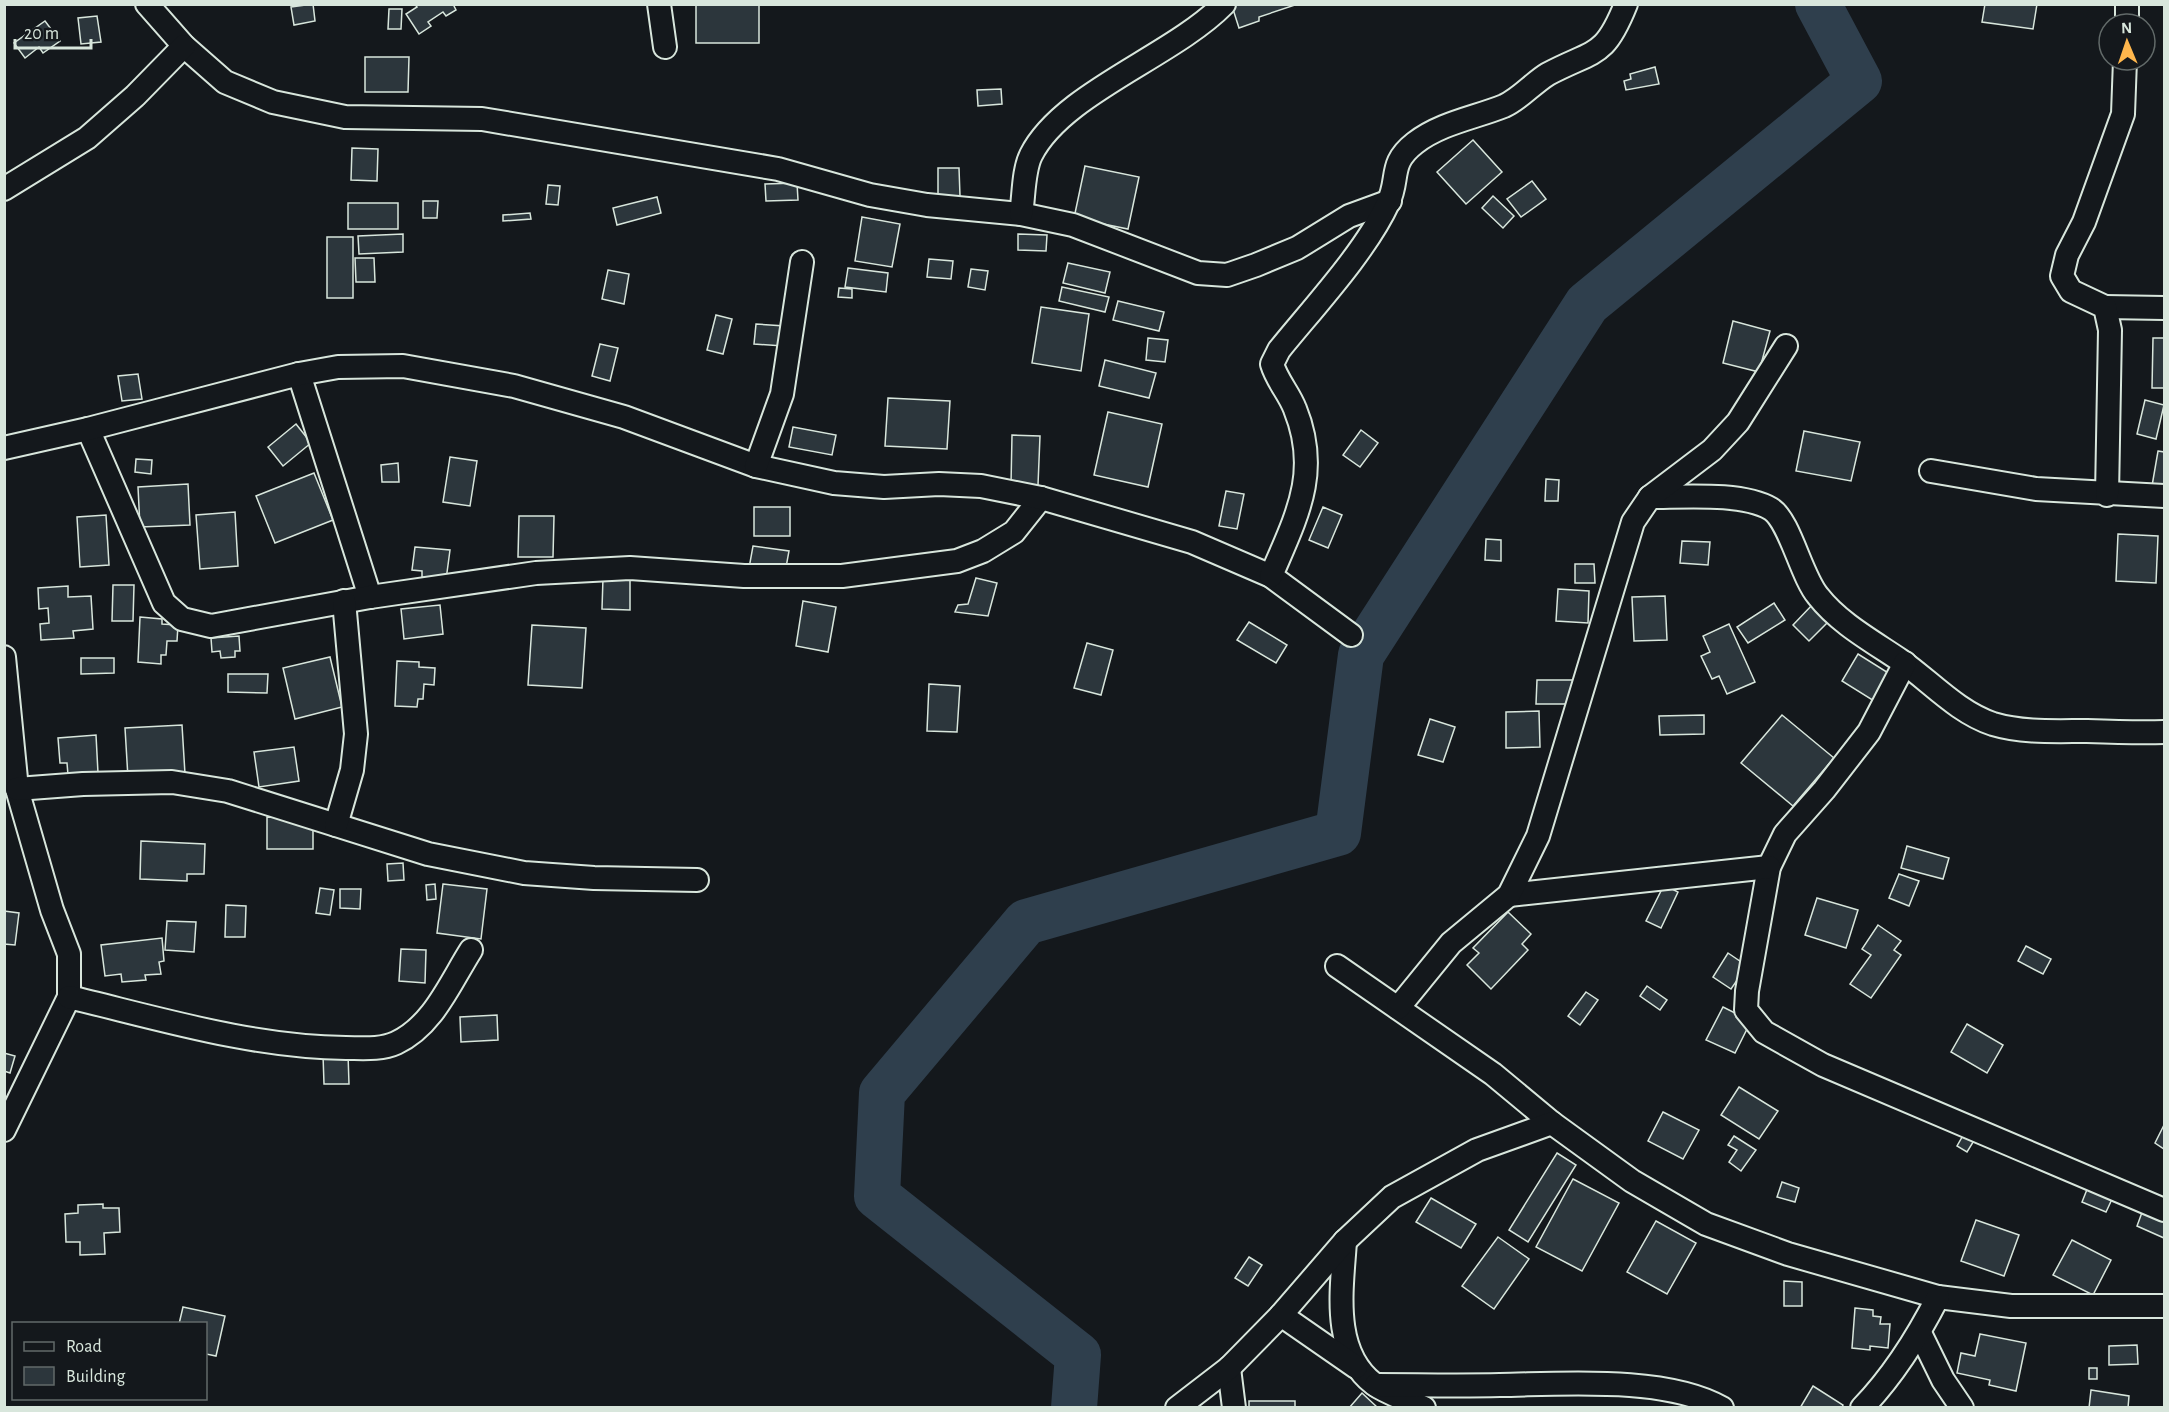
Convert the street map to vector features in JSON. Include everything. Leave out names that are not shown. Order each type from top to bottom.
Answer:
[{"type":"street","points":[[147,4],[184,46],[225,82],[273,102],[345,117],[482,119],[778,169],[870,195],[1021,214],[1073,225],[1198,273],[1227,274],[1298,248],[1349,216],[1390,201]]},
{"type":"street","points":[[659,4],[665,47]]},
{"type":"street","points":[[1021,214],[1030,157],[1052,124],[1205,24],[1224,4]]},
{"type":"street","points":[[1270,576],[1299,510],[1306,482],[1306,441],[1294,407],[1272,364],[1279,350],[1376,226],[1390,201],[1396,163],[1415,143],[1447,125],[1506,105],[1547,75],[1596,52],[1614,33],[1626,4]]},
{"type":"street","points":[[4,189],[87,138],[135,96],[184,46]]},
{"type":"street","points":[[2125,72],[2123,114],[2084,222],[2067,255],[2062,276],[2071,291],[2105,307],[2164,308]]},
{"type":"street","points":[[756,465],[782,394],[802,262]]},
{"type":"street","points":[[2105,307],[2110,330],[2107,495]]},
{"type":"street","points":[[1398,1008],[1451,943],[1509,895],[1538,836],[1633,522],[1650,497],[1712,450],[1738,422],[1785,346]]},
{"type":"street","points":[[4,448],[88,429],[299,374],[338,368],[403,366],[513,386],[624,417],[756,465],[834,483],[884,487],[939,484],[981,486],[1041,498],[1192,542],[1270,576],[1351,635]]},
{"type":"street","points":[[299,374],[370,597]]},
{"type":"street","points":[[88,429],[164,603],[182,619],[211,626],[370,597],[536,573],[630,568],[744,576],[842,576],[957,561],[983,551],[1014,532],[1041,498]]},
{"type":"street","points":[[1932,471],[2036,489],[2107,495],[2164,496]]},
{"type":"street","points":[[1650,497],[1755,502],[1773,510],[1787,532],[1804,574],[1817,596],[1841,619],[1905,663],[1954,704],[1992,724],[2030,731],[2163,735]]},
{"type":"street","points":[[336,825],[352,770],[356,734],[344,602]]},
{"type":"street","points":[[4,657],[17,789],[52,910],[69,954],[69,997],[5,1129]]},
{"type":"street","points":[[1905,663],[1869,732],[1824,790],[1785,834],[1769,867],[1747,991],[1746,1010],[1764,1032],[1822,1065],[2164,1210]]},
{"type":"street","points":[[17,789],[83,784],[172,782],[228,791],[428,854],[524,873],[594,878],[697,880]]},
{"type":"street","points":[[1509,895],[1769,867]]},
{"type":"street","points":[[69,997],[226,1035],[314,1048],[368,1048],[394,1044],[426,1023],[471,950]]},
{"type":"street","points":[[1338,966],[1493,1074],[1552,1124],[1632,1181],[1706,1224],[1788,1254],[1938,1297],[2011,1306],[2164,1306]]},
{"type":"street","points":[[1177,1407],[1229,1368],[1281,1315],[1345,1241],[1392,1197],[1477,1150],[1552,1124]]},
{"type":"street","points":[[1345,1241],[1342,1306],[1344,1334],[1356,1367]]},
{"type":"street","points":[[1862,1407],[1884,1384],[1920,1333],[1938,1297]]},
{"type":"street","points":[[1281,1315],[1356,1367],[1376,1385],[1424,1407]]},
{"type":"street","points":[[1920,1333],[1943,1380],[1962,1407]]},
{"type":"street","points":[[1229,1368],[1234,1407]]},
{"type":"street","points":[[1376,1385],[1567,1383],[1635,1387],[1704,1397],[1722,1407]]},
{"type":"building","points":[[313,4],[315,21],[294,25],[291,7]]},
{"type":"building","points":[[415,4],[453,4],[456,10],[446,16],[443,12],[428,22],[431,26],[419,34],[406,14],[417,7]]},
{"type":"building","points":[[696,4],[759,4],[759,43],[696,43]]},
{"type":"building","points":[[1238,4],[1295,5],[1259,17],[1259,21],[1239,28],[1232,6]]},
{"type":"building","points":[[1985,4],[2037,4],[2033,29],[1982,22]]},
{"type":"building","points":[[389,9],[402,9],[401,29],[388,29]]},
{"type":"building","points":[[97,16],[101,42],[81,44],[78,18]]},
{"type":"building","points":[[45,21],[60,41],[43,53],[39,47],[25,58],[14,43]]},
{"type":"building","points":[[365,57],[409,57],[408,92],[365,92]]},
{"type":"building","points":[[1655,67],[1659,84],[1626,90],[1624,81],[1631,79],[1630,74]]},
{"type":"building","points":[[1001,89],[1002,104],[978,106],[977,90]]},
{"type":"building","points":[[1473,140],[1502,172],[1466,204],[1437,172]]},
{"type":"building","points":[[352,148],[378,149],[377,181],[351,180]]},
{"type":"building","points":[[1085,166],[1139,177],[1128,229],[1074,218]]},
{"type":"building","points":[[938,168],[959,168],[960,196],[938,196]]},
{"type":"building","points":[[1532,181],[1546,199],[1521,217],[1507,199]]},
{"type":"building","points":[[797,183],[798,200],[766,201],[765,184]]},
{"type":"building","points":[[548,185],[560,186],[558,205],[546,204]]},
{"type":"building","points":[[1493,196],[1514,216],[1503,228],[1482,208]]},
{"type":"building","points":[[657,197],[661,213],[617,225],[613,208]]},
{"type":"building","points":[[423,201],[438,201],[437,218],[423,218]]},
{"type":"building","points":[[348,203],[398,203],[398,229],[348,229]]},
{"type":"building","points":[[530,213],[531,219],[503,221],[503,215]]},
{"type":"building","points":[[862,217],[900,224],[892,267],[855,261]]},
{"type":"building","points":[[403,234],[403,252],[359,254],[358,236]]},
{"type":"building","points":[[1018,234],[1047,235],[1046,251],[1018,250]]},
{"type":"building","points":[[327,237],[353,237],[353,298],[327,298]]},
{"type":"building","points":[[355,258],[374,258],[375,282],[356,282]]},
{"type":"building","points":[[929,259],[953,261],[951,279],[927,277]]},
{"type":"building","points":[[1068,263],[1110,272],[1105,293],[1063,283]]},
{"type":"building","points":[[848,268],[888,273],[886,292],[845,287]]},
{"type":"building","points":[[971,269],[988,271],[985,290],[968,287]]},
{"type":"building","points":[[608,270],[629,274],[624,304],[602,299]]},
{"type":"building","points":[[1062,287],[1109,297],[1105,312],[1059,301]]},
{"type":"building","points":[[839,288],[852,289],[852,298],[838,297]]},
{"type":"building","points":[[1118,301],[1164,312],[1159,331],[1113,320]]},
{"type":"building","points":[[1041,307],[1089,314],[1081,371],[1032,363]]},
{"type":"building","points":[[716,315],[732,319],[723,354],[707,350]]},
{"type":"building","points":[[1733,321],[1770,331],[1759,372],[1723,363]]},
{"type":"building","points":[[756,324],[785,326],[783,346],[754,344]]},
{"type":"building","points":[[1148,338],[1168,340],[1165,362],[1146,360]]},
{"type":"building","points":[[2153,338],[2164,338],[2164,388],[2152,388]]},
{"type":"building","points":[[600,344],[618,348],[610,381],[592,376]]},
{"type":"building","points":[[1105,360],[1156,373],[1149,398],[1099,386]]},
{"type":"building","points":[[138,374],[142,399],[122,401],[118,376]]},
{"type":"building","points":[[888,398],[950,401],[947,449],[885,446]]},
{"type":"building","points":[[2145,400],[2164,405],[2156,439],[2137,434]]},
{"type":"building","points":[[1108,412],[1162,424],[1148,487],[1094,475]]},
{"type":"building","points":[[296,424],[311,443],[283,466],[268,447]]},
{"type":"building","points":[[793,427],[836,435],[832,455],[789,447]]},
{"type":"building","points":[[1361,430],[1378,443],[1360,467],[1343,455]]},
{"type":"building","points":[[1804,431],[1860,442],[1851,481],[1796,471]]},
{"type":"building","points":[[1012,435],[1040,436],[1038,485],[1011,484]]},
{"type":"building","points":[[2158,451],[2164,452],[2164,488],[2152,486]]},
{"type":"building","points":[[450,457],[477,461],[470,506],[443,502]]},
{"type":"building","points":[[136,459],[152,460],[151,474],[135,472]]},
{"type":"building","points":[[398,463],[399,482],[382,482],[381,465]]},
{"type":"building","points":[[314,473],[333,520],[275,543],[256,496]]},
{"type":"building","points":[[1546,479],[1559,480],[1558,501],[1545,501]]},
{"type":"building","points":[[188,484],[190,525],[140,527],[138,487]]},
{"type":"building","points":[[1226,491],[1244,494],[1237,529],[1219,526]]},
{"type":"building","points":[[754,507],[790,507],[790,536],[754,536]]},
{"type":"building","points":[[1323,507],[1342,515],[1328,548],[1309,540]]},
{"type":"building","points":[[235,512],[238,566],[200,569],[196,515]]},
{"type":"building","points":[[106,515],[109,565],[80,567],[77,517]]},
{"type":"building","points":[[519,516],[554,516],[553,557],[518,557]]},
{"type":"building","points":[[2118,534],[2158,536],[2156,583],[2116,581]]},
{"type":"building","points":[[1486,539],[1501,540],[1501,561],[1485,560]]},
{"type":"building","points":[[1682,541],[1710,542],[1708,565],[1680,563]]},
{"type":"building","points":[[753,546],[789,551],[785,573],[749,568]]},
{"type":"building","points":[[415,547],[450,550],[446,580],[422,577],[422,571],[412,570]]},
{"type":"building","points":[[1575,564],[1594,564],[1595,583],[1575,583]]},
{"type":"building","points":[[603,578],[630,578],[630,610],[602,609]]},
{"type":"building","points":[[976,578],[997,583],[988,616],[955,612],[958,605],[968,604]]},
{"type":"building","points":[[113,585],[134,585],[133,621],[112,621]]},
{"type":"building","points":[[68,586],[68,597],[91,596],[93,629],[73,631],[74,638],[41,640],[40,624],[49,623],[48,608],[39,609],[38,588]]},
{"type":"building","points":[[1558,589],[1589,591],[1588,623],[1556,621]]},
{"type":"building","points":[[1665,596],[1667,640],[1634,641],[1632,597]]},
{"type":"building","points":[[803,601],[836,607],[828,652],[796,646]]},
{"type":"building","points":[[1774,603],[1785,620],[1748,643],[1737,627]]},
{"type":"building","points":[[1813,604],[1830,620],[1809,641],[1793,625]]},
{"type":"building","points":[[440,605],[443,634],[404,639],[401,609]]},
{"type":"building","points":[[140,617],[162,619],[162,624],[178,625],[177,641],[167,641],[166,655],[161,655],[161,664],[138,662]]},
{"type":"building","points":[[1249,622],[1287,645],[1276,663],[1237,640]]},
{"type":"building","points":[[1729,624],[1755,682],[1727,694],[1719,676],[1712,679],[1701,656],[1710,652],[1703,636]]},
{"type":"building","points":[[532,625],[586,628],[582,688],[528,685]]},
{"type":"building","points":[[239,636],[240,651],[235,651],[235,657],[221,658],[220,651],[212,652],[211,638]]},
{"type":"building","points":[[1087,643],[1113,650],[1101,695],[1074,688]]},
{"type":"building","points":[[1858,654],[1890,674],[1874,701],[1842,681]]},
{"type":"building","points":[[330,657],[342,707],[295,719],[283,668]]},
{"type":"building","points":[[81,658],[114,658],[114,673],[81,674]]},
{"type":"building","points":[[397,661],[419,662],[419,667],[435,668],[434,685],[424,684],[423,699],[418,699],[417,707],[395,706]]},
{"type":"building","points":[[228,674],[268,674],[267,693],[228,692]]},
{"type":"building","points":[[1537,680],[1574,680],[1574,704],[1536,704]]},
{"type":"building","points":[[929,684],[960,686],[957,732],[927,731]]},
{"type":"building","points":[[1539,711],[1540,747],[1506,748],[1506,712]]},
{"type":"building","points":[[1704,715],[1704,734],[1660,735],[1659,716]]},
{"type":"building","points":[[1782,715],[1834,758],[1793,806],[1741,763]]},
{"type":"building","points":[[1430,719],[1455,727],[1443,762],[1418,755]]},
{"type":"building","points":[[182,725],[185,774],[128,778],[125,728]]},
{"type":"building","points":[[96,735],[98,773],[68,775],[67,763],[60,763],[58,738]]},
{"type":"building","points":[[294,747],[299,781],[259,787],[254,752]]},
{"type":"building","points":[[267,817],[313,818],[313,849],[267,849]]},
{"type":"building","points":[[141,841],[205,844],[204,874],[187,874],[187,881],[140,879]]},
{"type":"building","points":[[1907,846],[1949,858],[1943,879],[1901,868]]},
{"type":"building","points":[[403,863],[404,880],[388,881],[387,864]]},
{"type":"building","points":[[1899,874],[1919,881],[1909,906],[1889,898]]},
{"type":"building","points":[[435,884],[436,899],[427,900],[426,885]]},
{"type":"building","points":[[443,884],[487,889],[481,939],[437,933]]},
{"type":"building","points":[[1664,885],[1678,892],[1661,928],[1646,921]]},
{"type":"building","points":[[320,888],[334,890],[330,915],[316,913]]},
{"type":"building","points":[[340,889],[361,889],[360,909],[340,908]]},
{"type":"building","points":[[1817,898],[1858,910],[1846,948],[1805,935]]},
{"type":"building","points":[[226,905],[246,906],[245,937],[225,937]]},
{"type":"building","points":[[4,911],[19,913],[15,945],[4,944]]},
{"type":"building","points":[[1508,912],[1531,934],[1522,944],[1528,950],[1491,989],[1467,965],[1479,953],[1473,948]]},
{"type":"building","points":[[167,921],[196,922],[194,952],[165,950]]},
{"type":"building","points":[[1878,925],[1901,941],[1894,950],[1901,955],[1871,998],[1850,984],[1871,955],[1862,949]]},
{"type":"building","points":[[162,938],[164,961],[159,962],[161,974],[145,975],[146,980],[122,982],[121,974],[105,976],[101,945]]},
{"type":"building","points":[[2026,946],[2051,959],[2043,974],[2018,961]]},
{"type":"building","points":[[401,949],[426,950],[425,983],[399,981]]},
{"type":"building","points":[[1728,953],[1747,966],[1731,989],[1713,977]]},
{"type":"building","points":[[1647,986],[1667,1000],[1660,1010],[1640,996]]},
{"type":"building","points":[[1586,992],[1598,1000],[1580,1025],[1568,1016]]},
{"type":"building","points":[[1723,1007],[1751,1021],[1735,1053],[1706,1040]]},
{"type":"building","points":[[497,1015],[498,1040],[461,1042],[460,1017]]},
{"type":"building","points":[[1967,1024],[2003,1045],[1987,1073],[1951,1052]]},
{"type":"building","points":[[4,1053],[15,1056],[10,1073],[4,1071]]},
{"type":"building","points":[[348,1054],[349,1084],[324,1084],[323,1055]]},
{"type":"building","points":[[1739,1087],[1778,1111],[1759,1139],[1721,1115]]},
{"type":"building","points":[[1663,1112],[1699,1130],[1683,1159],[1648,1141]]},
{"type":"building","points":[[2164,1125],[2164,1149],[2155,1143]]},
{"type":"building","points":[[1965,1132],[1975,1139],[1967,1152],[1957,1146]]},
{"type":"building","points":[[1734,1136],[1756,1150],[1741,1171],[1729,1162],[1737,1150],[1728,1145]]},
{"type":"building","points":[[1557,1153],[1576,1165],[1528,1242],[1509,1230]]},
{"type":"building","points":[[1573,1179],[1619,1203],[1582,1271],[1536,1247]]},
{"type":"building","points":[[1782,1182],[1799,1188],[1795,1202],[1777,1197]]},
{"type":"building","points":[[2088,1187],[2113,1197],[2106,1212],[2082,1202]]},
{"type":"building","points":[[1431,1198],[1476,1224],[1461,1248],[1416,1222]]},
{"type":"building","points":[[103,1204],[103,1208],[119,1208],[120,1232],[104,1233],[105,1254],[80,1255],[80,1242],[66,1242],[65,1214],[78,1213],[78,1205]]},
{"type":"building","points":[[2144,1207],[2164,1215],[2164,1238],[2137,1226]]},
{"type":"building","points":[[1976,1220],[2019,1235],[2004,1276],[1961,1261]]},
{"type":"building","points":[[1656,1221],[1696,1243],[1667,1294],[1627,1272]]},
{"type":"building","points":[[1498,1237],[1529,1259],[1494,1309],[1462,1286]]},
{"type":"building","points":[[2072,1240],[2111,1260],[2093,1295],[2053,1275]]},
{"type":"building","points":[[1249,1257],[1262,1265],[1248,1286],[1235,1278]]},
{"type":"building","points":[[1784,1281],[1802,1282],[1802,1306],[1784,1306]]},
{"type":"building","points":[[183,1307],[225,1316],[216,1356],[207,1354],[207,1322],[179,1322]]},
{"type":"building","points":[[1855,1308],[1873,1310],[1873,1316],[1881,1317],[1880,1324],[1890,1324],[1888,1348],[1870,1346],[1870,1350],[1852,1348]]},
{"type":"building","points":[[1980,1334],[2026,1343],[2016,1391],[1989,1385],[1990,1380],[1957,1373],[1961,1353],[1975,1356]]},
{"type":"building","points":[[2137,1345],[2138,1364],[2109,1365],[2109,1346]]},
{"type":"building","points":[[2089,1368],[2097,1368],[2097,1379],[2089,1379]]},
{"type":"building","points":[[1813,1386],[1843,1405],[1842,1408],[1800,1408]]},
{"type":"building","points":[[2091,1390],[2129,1396],[2128,1408],[2089,1408]]},
{"type":"building","points":[[1362,1393],[1378,1408],[1349,1408]]},
{"type":"building","points":[[1249,1401],[1295,1401],[1295,1408],[1249,1408]]},
{"type":"waterway","points":[[1074,1408],[1078,1355],[877,1196],[882,1093],[1026,922],[1338,833],[1361,655],[1587,304],[1859,81],[1818,4]]}]
